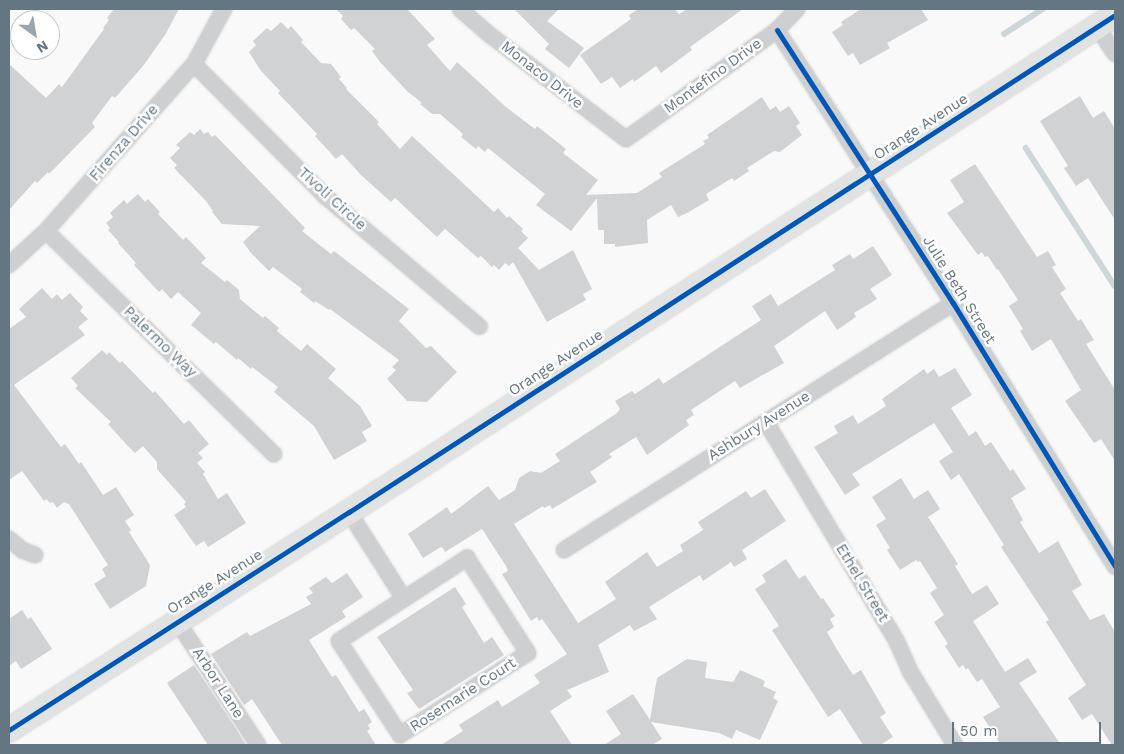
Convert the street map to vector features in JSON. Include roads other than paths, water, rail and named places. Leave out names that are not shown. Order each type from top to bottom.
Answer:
[{"type":"main road","name":"Orange Avenue","points":[[9,730],[1106,21]]},
{"type":"street","name":"Firenza Drive","points":[[9,264],[46,231],[194,64],[224,9]]},
{"type":"street","name":"Monaco Drive","points":[[460,9],[490,35],[626,139]]},
{"type":"street","name":"Montefino Drive","points":[[626,139],[777,30],[797,9]]},
{"type":"street","points":[[1106,21],[1115,54]]},
{"type":"street","name":"Julie Beth Street","points":[[777,30],[953,303],[1115,566]]},
{"type":"street","name":"Tivoli Circle","points":[[194,64],[325,196],[479,326]]},
{"type":"street","name":"Palermo Way","points":[[46,231],[274,454]]},
{"type":"street","name":"Ashbury Avenue","points":[[564,550],[953,303]]},
{"type":"street","name":"Ethel Street","points":[[766,422],[897,642],[911,673],[955,745]]},
{"type":"street","points":[[349,512],[404,599]]},
{"type":"street","points":[[9,539],[22,550],[35,555]]},
{"type":"street","name":"Rosemarie Court","points":[[467,558],[528,652],[400,735],[339,641],[404,599],[467,558]]},
{"type":"street","name":"Arbor Lane","points":[[177,621],[258,745]]},
{"type":"waterway","points":[[1004,34],[1043,9]]},
{"type":"waterway","points":[[1026,148],[1115,286]]}]
